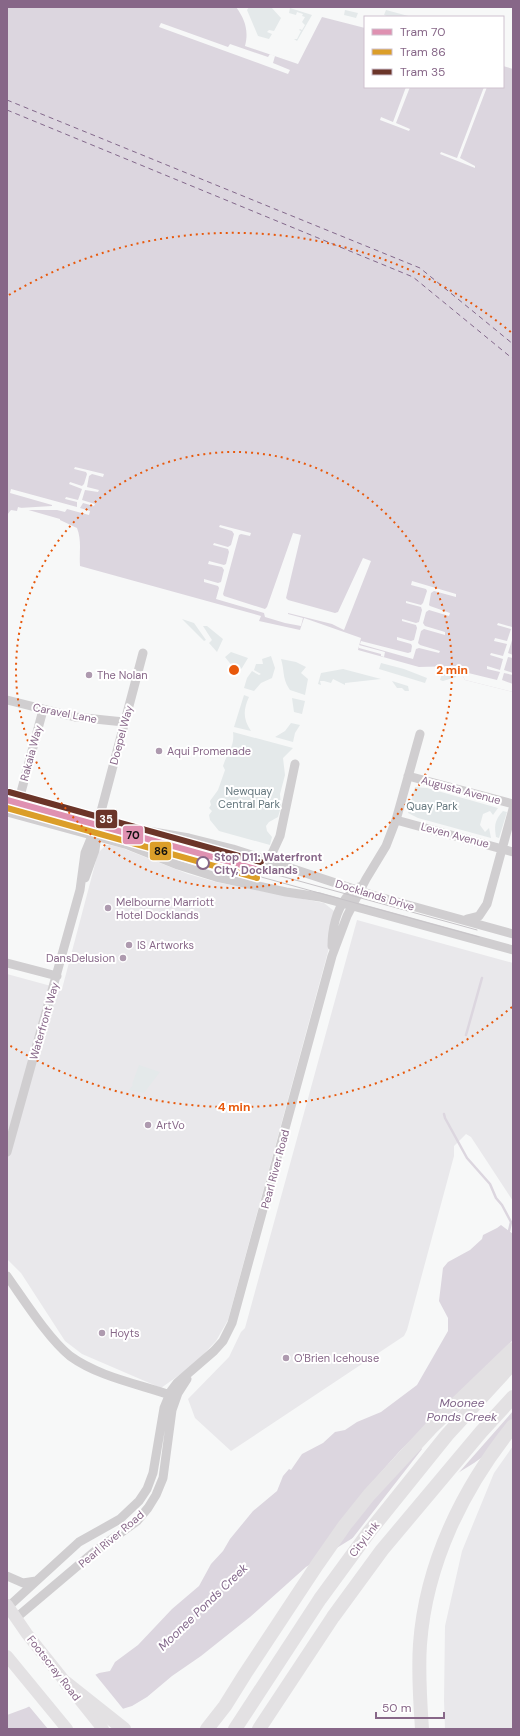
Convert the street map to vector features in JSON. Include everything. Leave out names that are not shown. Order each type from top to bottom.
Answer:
[{"type":"highway","points":[[207,1729],[225,1706],[244,1674],[320,1560],[370,1494],[431,1428],[513,1349]]},
{"type":"highway","name":"CityLink","points":[[235,1729],[320,1599],[369,1532],[448,1435],[513,1363]]},
{"type":"highway","name":"CityLink","points":[[260,1729],[333,1617],[382,1550],[481,1432],[513,1397]]},
{"type":"highway","points":[[422,1729],[419,1676],[420,1642],[428,1597],[437,1562],[453,1520],[472,1484],[485,1463],[513,1426]]},
{"type":"highway","points":[[66,1683],[122,1727]]},
{"type":"main road","name":"Footscray Road","points":[[7,1607],[11,1621],[37,1646],[103,1729]]},
{"type":"main road","points":[[10,1660],[67,1729]]},
{"type":"street","name":"Doepel Way","points":[[99,819],[143,652]]},
{"type":"street","name":"Caravel Lane","points":[[7,700],[43,710],[90,720],[124,722]]},
{"type":"street","name":"Rakaia Way","points":[[20,796],[43,710]]},
{"type":"street","name":"Pearl River Road","points":[[7,1607],[79,1542],[127,1513],[143,1495],[153,1473],[163,1415],[173,1396],[177,1383],[194,1370],[223,1341],[234,1318],[332,956],[358,890],[386,846],[396,820],[420,734]]},
{"type":"street","points":[[269,860],[280,836],[295,764]]},
{"type":"street","name":"Augusta Avenue","points":[[408,776],[513,804]]},
{"type":"street","name":"Docklands Drive","points":[[7,792],[130,828],[194,839],[269,860],[358,890],[507,932]]},
{"type":"street","points":[[507,948],[507,932],[489,922],[487,917],[488,904],[513,809]]},
{"type":"street","name":"Docklands Drive","points":[[7,812],[133,846],[216,877],[312,896],[507,948]]},
{"type":"street","name":"Waterfront Way","points":[[7,1152],[80,890],[95,850],[95,836],[99,819]]},
{"type":"street","name":"Leven Avenue","points":[[396,820],[513,852]]},
{"type":"street","name":"Pearl River Road","points":[[332,956],[333,932],[343,904],[348,896],[358,890]]},
{"type":"street","points":[[461,920],[477,918],[483,913],[488,904]]},
{"type":"street","points":[[7,963],[57,976]]},
{"type":"street","points":[[7,1276],[56,1342],[70,1355],[85,1365],[110,1376],[173,1396]]},
{"type":"street","name":"Pearl River Road","points":[[11,1621],[94,1552],[132,1524],[148,1508],[156,1495],[163,1478],[173,1396]]},
{"type":"street","points":[[7,1576],[23,1583],[31,1583],[37,1580]]},
{"type":"shaded area","points":[[106,845],[122,848],[188,874],[216,882],[324,903],[334,911],[335,914],[329,948],[228,1320],[216,1341],[199,1359],[161,1388],[82,1354],[65,1341],[21,1273],[7,1259],[7,974],[62,989],[98,853]]},
{"type":"shaded area","points":[[357,920],[513,963],[513,1201],[471,1137],[466,1134],[454,1146],[454,1156],[407,1330],[404,1336],[231,1451],[195,1418],[188,1399],[229,1357],[241,1332],[245,1328]]},
{"type":"shaded area","points":[[513,1446],[513,1729],[445,1729],[445,1626],[462,1551],[494,1473]]},
{"type":"green space","points":[[249,7],[271,7],[281,18],[274,31],[269,30],[267,32],[272,34],[269,39],[258,36],[247,10]]},
{"type":"green space","points":[[290,8],[312,15],[297,41],[294,39],[297,39],[301,31],[299,30],[302,30],[305,25],[302,22],[305,17],[302,16],[303,14],[297,12],[296,15],[289,13]]},
{"type":"green space","points":[[345,10],[358,13],[356,18],[344,15]]},
{"type":"green space","points":[[386,10],[408,16],[387,16],[384,15]]},
{"type":"green space","points":[[182,619],[194,623],[206,640],[204,641]]},
{"type":"green space","points":[[203,626],[207,626],[223,639],[217,652],[209,643],[212,640]]},
{"type":"green space","points":[[231,652],[248,658],[242,668],[237,672],[225,657]]},
{"type":"green space","points":[[271,656],[275,668],[272,678],[261,683],[254,691],[244,688],[247,678],[252,671],[259,675],[261,674],[254,670],[256,664],[263,664],[262,659]]},
{"type":"green space","points":[[281,659],[296,662],[306,667],[301,673],[308,679],[305,695],[290,690],[287,686]]},
{"type":"green space","points":[[381,663],[404,669],[427,678],[425,683],[379,669]]},
{"type":"green space","points":[[343,669],[381,679],[345,683],[345,685],[333,679],[331,683],[320,681],[321,685],[318,684],[321,673]]},
{"type":"green space","points":[[443,670],[456,670],[456,677],[443,681],[440,680]]},
{"type":"green space","points":[[392,681],[408,686],[409,691],[405,691],[402,688],[397,688]]},
{"type":"green space","points":[[244,695],[249,697],[245,710],[245,718],[251,731],[234,727]]},
{"type":"green space","points":[[292,698],[305,701],[302,714],[294,712]]},
{"type":"green space","points":[[291,723],[300,725],[295,733],[293,742],[275,737],[285,731]]},
{"type":"green space","name":"Newquay Central Park","points":[[233,732],[293,748],[283,758],[285,775],[280,794],[281,807],[278,817],[269,822],[266,826],[267,831],[272,837],[270,845],[219,831],[210,820],[209,815],[212,811],[209,808],[211,805],[210,801],[218,790],[225,770],[223,766],[232,746]]},
{"type":"green space","name":"Quay Park","points":[[415,787],[427,788],[498,808],[493,815],[490,811],[483,814],[480,825],[485,832],[489,828],[491,838],[418,818],[408,813]]},
{"type":"green space","points":[[503,811],[507,812],[499,838],[496,837],[495,826],[498,817]]},
{"type":"green space","points":[[139,1065],[160,1072],[144,1093],[129,1090],[133,1085],[132,1084]]},
{"type":"water","points":[[7,7],[236,7],[242,16],[245,25],[247,35],[245,46],[298,64],[322,17],[364,28],[364,88],[504,88],[504,66],[513,69],[513,692],[465,680],[457,666],[419,667],[358,650],[361,638],[304,618],[300,630],[259,621],[261,616],[80,566],[80,542],[77,528],[60,519],[18,507],[17,511],[11,510],[7,515]]},
{"type":"water","name":"Moonee Ponds Creek","points":[[501,1225],[513,1234],[513,1435],[474,1463],[306,1567],[250,1617],[201,1656],[172,1676],[147,1697],[132,1706],[119,1710],[95,1729],[7,1729],[7,1715],[26,1708],[99,1673],[110,1671],[115,1662],[138,1645],[172,1609],[199,1586],[211,1564],[223,1551],[230,1539],[253,1511],[277,1491],[283,1476],[289,1469],[291,1470],[302,1454],[323,1443],[335,1432],[345,1430],[357,1422],[381,1412],[417,1385],[448,1331],[448,1318],[439,1301],[443,1268],[448,1262],[470,1250],[482,1239],[483,1235]]},
{"type":"pier","points":[[161,23],[228,47],[230,44],[268,57],[270,54],[275,56],[273,63],[290,70],[288,74],[159,27]]},
{"type":"pier","points":[[406,88],[410,88],[396,123],[410,129],[409,131],[380,120],[381,117],[393,122]]},
{"type":"pier","points":[[484,88],[487,88],[460,158],[475,166],[475,168],[440,154],[441,152],[457,158]]},
{"type":"pier","points":[[75,467],[104,474],[103,477],[92,474],[89,476],[87,487],[99,490],[98,492],[85,490],[82,500],[95,504],[94,506],[83,503],[80,508],[90,511],[89,515],[67,509],[65,512],[57,510],[26,510],[19,508],[52,505],[10,493],[11,489],[77,507],[77,502],[65,499],[66,497],[78,500],[82,489],[69,484],[70,482],[82,486],[87,474],[86,472],[74,469]]},
{"type":"pier","points":[[220,525],[251,533],[250,536],[239,535],[223,594],[224,596],[265,609],[293,533],[301,535],[286,598],[288,600],[335,613],[338,612],[363,558],[371,561],[344,630],[332,624],[288,613],[303,618],[301,626],[285,623],[265,617],[264,613],[216,599],[219,588],[218,586],[204,582],[204,579],[218,583],[221,582],[224,570],[222,567],[208,564],[209,561],[224,565],[226,564],[229,552],[228,549],[213,545],[214,543],[228,547],[231,545],[234,534],[232,531],[219,527]]},
{"type":"pier","points":[[412,581],[456,594],[456,597],[434,591],[431,593],[429,605],[450,613],[449,616],[429,610],[426,612],[423,623],[425,626],[445,632],[445,635],[424,629],[421,631],[418,643],[440,651],[439,653],[419,648],[416,649],[413,659],[360,644],[361,641],[408,653],[411,652],[411,644],[397,640],[397,637],[411,641],[414,640],[417,628],[416,625],[402,621],[402,619],[416,623],[419,622],[422,610],[421,607],[406,603],[406,601],[421,605],[427,591],[426,589],[411,585]]},
{"type":"pier","points":[[498,623],[512,627],[513,623],[513,641],[512,640],[508,653],[513,655],[513,658],[508,657],[504,670],[513,673],[513,675],[504,673],[502,680],[513,684],[513,692],[465,680],[460,671],[497,680],[500,672],[487,669],[487,666],[500,670],[503,659],[490,655],[491,653],[503,656],[507,644],[494,641],[495,638],[507,641],[511,629],[497,625]]},
{"type":"pier","points":[[359,645],[385,652],[384,657],[381,656],[381,654],[359,648]]},
{"type":"pier","points":[[513,1340],[513,1411],[454,1478],[348,1544],[422,1449],[420,1447],[367,1488],[399,1452]]},
{"type":"pier","points":[[94,1673],[124,1710],[117,1713],[98,1729],[48,1729],[28,1705]]},
{"type":"waterway","points":[[466,1035],[482,978]]},
{"type":"waterway","points":[[444,1114],[467,1158],[490,1184],[496,1198],[502,1205],[511,1222],[509,1231]]},
{"type":"ferry route","points":[[7,100],[420,268],[513,344]]},
{"type":"ferry route","points":[[7,110],[413,277],[513,359]]},
{"type":"tram line","name":"35","points":[[9,792],[261,862]]},
{"type":"tram line","name":"70","points":[[7,800],[259,870]]},
{"type":"tram line","name":"86","points":[[7,808],[257,878]]},
{"type":"tram line","points":[[203,861],[479,937]]},
{"type":"tram line","points":[[259,870],[477,930]]},
{"type":"place","name":"The Nolan","points":[[89,675]]},
{"type":"place","name":"Aqui Promenade","points":[[159,751]]},
{"type":"place","name":"Stop D11: Waterfront City, Docklands","points":[[203,863]]},
{"type":"place","name":"Melbourne Marriott Hotel Docklands","points":[[108,908]]},
{"type":"place","name":"IS Artworks","points":[[129,945]]},
{"type":"place","name":"DansDelusion","points":[[123,958]]},
{"type":"place","name":"ArtVo","points":[[148,1125]]},
{"type":"place","name":"Hoyts","points":[[102,1333]]},
{"type":"place","name":"O'Brien Icehouse","points":[[286,1358]]}]
